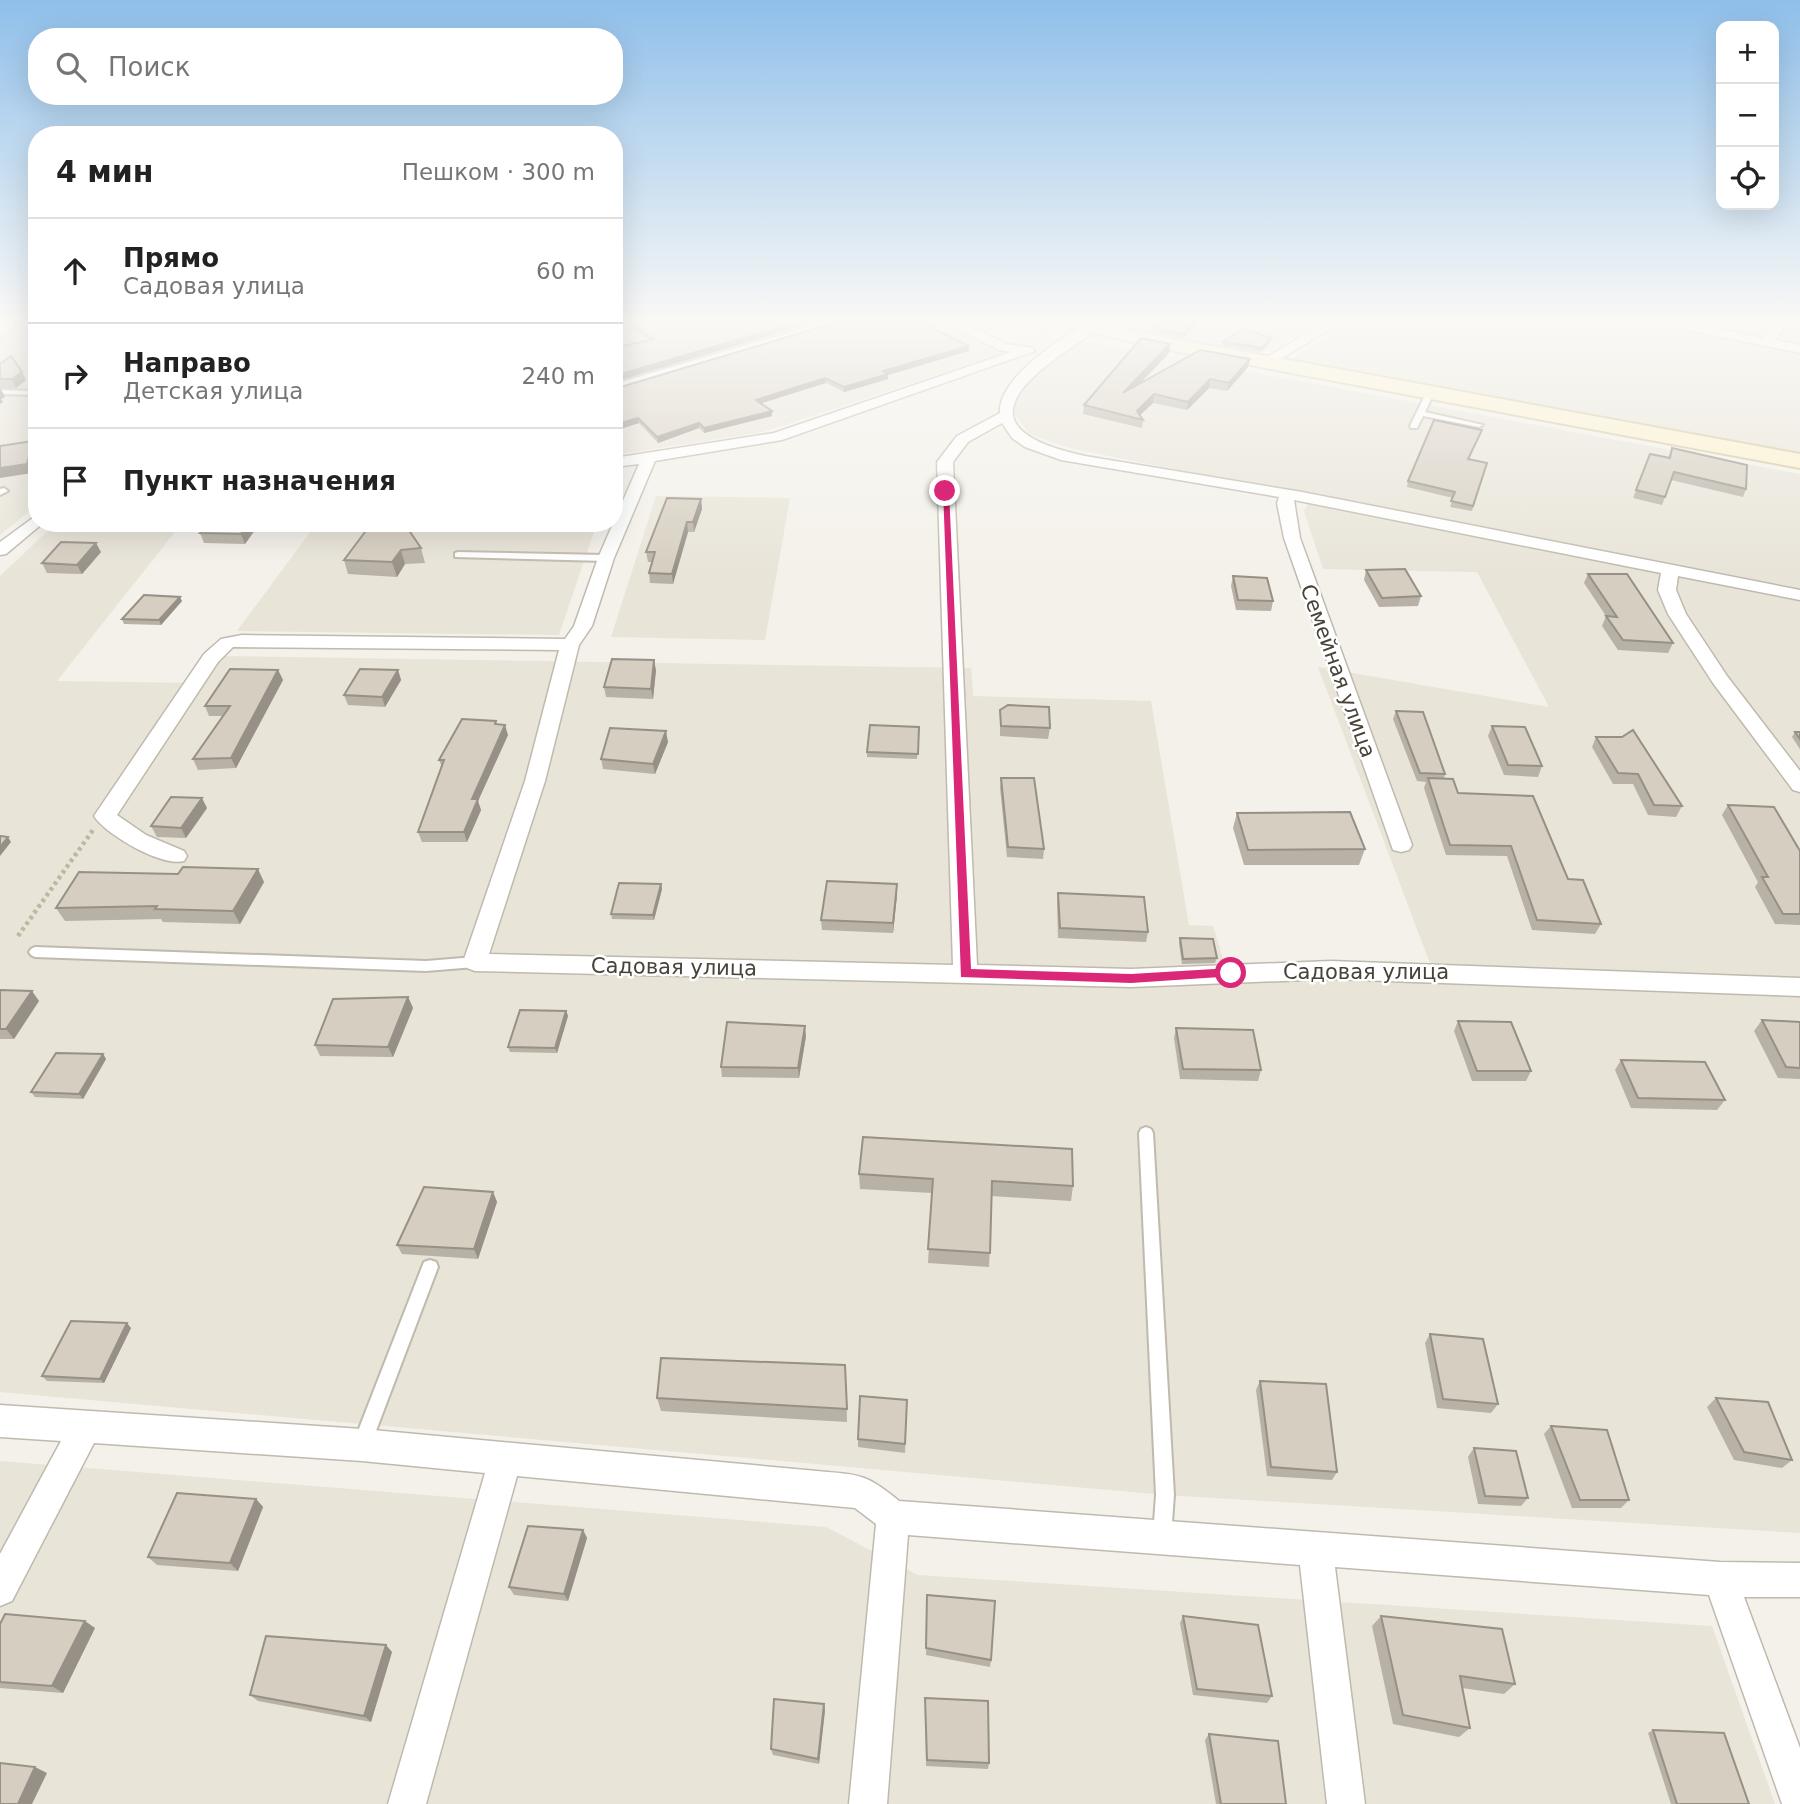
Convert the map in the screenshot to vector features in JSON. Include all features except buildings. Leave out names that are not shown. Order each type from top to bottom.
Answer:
[{"type":"main road","points":[[1496,405],[1800,461]]},
{"type":"street","points":[[623,450],[763,431],[837,405]]},
{"type":"street","points":[[623,462],[777,437],[869,405]]},
{"type":"street","points":[[1009,405],[1008,423],[1016,434],[1030,444],[1051,452],[1097,463],[1327,499],[1800,595]]},
{"type":"street","points":[[965,973],[945,462],[950,450],[961,440],[1007,415]]},
{"type":"street","points":[[623,518],[649,458]]},
{"type":"street","name":"Семейная улица","points":[[1288,494],[1285,503],[1292,538],[1401,845]]},
{"type":"street","points":[[0,550],[28,527]]},
{"type":"street","points":[[475,962],[535,781],[570,645],[583,626],[617,532]]},
{"type":"street","points":[[1670,570],[1667,590],[1677,614],[1720,678],[1800,785]]},
{"type":"street","points":[[176,856],[141,844],[105,817],[211,658],[227,643],[242,640],[570,645]]},
{"type":"street","name":"Садовая улица","points":[[475,962],[1131,978],[1345,971],[1800,987]]},
{"type":"street","points":[[0,1421],[362,1445],[862,1492],[893,1517],[1316,1550],[1720,1578],[1800,1580]]},
{"type":"street","points":[[0,1589],[85,1427]]},
{"type":"street","points":[[407,1804],[506,1458]]},
{"type":"street","points":[[868,1804],[893,1517]]},
{"type":"street","points":[[1316,1550],[1346,1804]]},
{"type":"street","points":[[1720,1578],[1800,1800]]},
{"type":"lane","points":[[1414,425],[1424,405]]},
{"type":"lane","points":[[1420,413],[1479,425]]},
{"type":"lane","points":[[458,555],[606,558]]},
{"type":"lane","points":[[34,952],[426,966],[475,962]]},
{"type":"lane","points":[[1146,1133],[1165,1495],[1162,1536]]},
{"type":"lane","points":[[362,1445],[430,1268]]},
{"type":"path","points":[[18,936],[85,839],[105,817]]},
{"type":"shaded area","points":[[0,405],[28,405],[28,512],[0,535]]},
{"type":"shaded area","points":[[623,405],[844,405],[763,432],[623,454]]},
{"type":"shaded area","points":[[1014,405],[1430,405],[1800,474],[1800,1533],[1165,1495],[0,1392],[0,576],[46,532],[175,532],[57,681],[202,683],[221,656],[971,668],[973,696],[1151,701],[1189,925],[1213,926],[1224,962],[1431,966],[1318,667],[1549,707],[1477,572],[1323,569],[1304,511],[1312,497],[1070,448],[1029,434],[1012,410]]},
{"type":"shaded area","points":[[1538,405],[1800,405],[1800,453]]},
{"type":"shaded area","points":[[656,496],[790,498],[765,640],[611,637]]},
{"type":"shaded area","points":[[310,532],[594,532],[559,635],[237,631]]},
{"type":"shaded area","points":[[0,1461],[826,1527],[918,1575],[1712,1626],[1775,1804],[0,1804]]},
{"type":"route","points":[[945,491],[965,973],[1131,978],[1231,973]]}]
